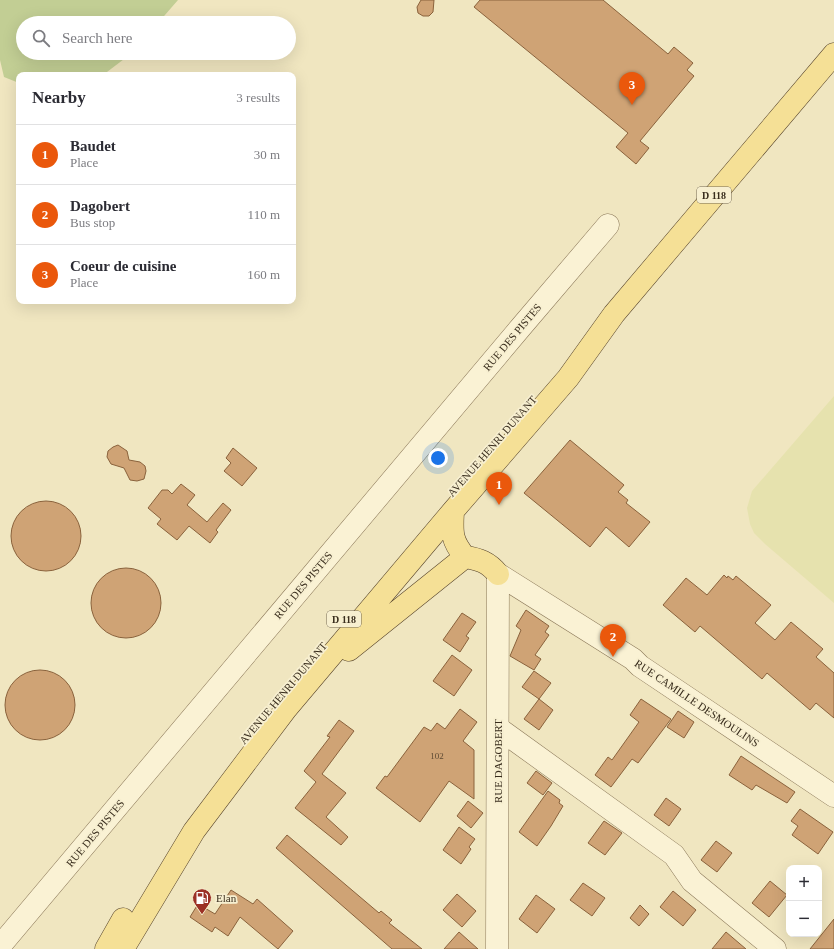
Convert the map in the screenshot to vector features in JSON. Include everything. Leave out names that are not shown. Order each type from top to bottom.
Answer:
[{"type":"main road","name":"AVENUE HENRI DUNANT","points":[[813,76],[834,43]]},
{"type":"main road","name":"AVENUE HENRI DUNANT","points":[[123,949],[194,831],[286,709],[452,511],[568,378],[614,314],[813,76],[834,54]]},
{"type":"main road","name":"AVENUE HENRI DUNANT","points":[[106,949],[153,867],[231,755],[300,671],[556,371],[614,314]]},
{"type":"main road","points":[[452,511],[452,537],[456,546],[465,557],[479,560],[490,565],[498,574]]},
{"type":"main road","points":[[323,666],[344,654],[465,557]]},
{"type":"street","name":"RUE DES PISTES","points":[[0,946],[520,326],[608,226]]},
{"type":"street","name":"RUE DAGOBERT","points":[[497,949],[498,574]]},
{"type":"street","name":"RUE CAMILLE DESMOULINS","points":[[498,574],[618,649],[640,666],[834,796]]},
{"type":"street","points":[[498,728],[674,855],[692,881],[775,949]]},
{"type":"shaded area","points":[[834,396],[834,603],[754,533],[750,524],[747,508],[752,491]]},
{"type":"green space","points":[[0,0],[178,0],[164,16],[16,16],[16,60],[123,60],[107,72],[16,72],[16,82],[4,77],[0,60]]},
{"type":"building","points":[[421,0],[434,0],[433,12],[429,16],[423,16],[418,13],[417,7]]},
{"type":"building","points":[[480,0],[603,0],[668,54],[674,47],[693,63],[687,70],[694,76],[640,141],[649,148],[636,164],[616,147],[628,133],[474,7]]},
{"type":"building","points":[[570,440],[624,485],[618,492],[628,500],[626,503],[650,522],[629,547],[606,527],[590,547],[524,493]]},
{"type":"building","points":[[118,445],[127,451],[129,460],[140,462],[145,466],[146,471],[144,479],[137,481],[130,480],[124,468],[111,464],[107,457],[108,451]]},
{"type":"building","points":[[233,448],[257,468],[242,486],[224,471],[231,463],[226,458]]},
{"type":"building","points":[[181,484],[195,495],[187,505],[207,522],[223,503],[231,510],[216,530],[218,532],[210,543],[189,526],[177,540],[157,524],[161,519],[148,508],[162,490],[168,490],[172,494]]},
{"type":"building","points":[[46,501],[65,507],[75,517],[81,536],[75,555],[65,565],[46,571],[27,565],[17,555],[11,536],[17,517],[27,507]]},
{"type":"building","points":[[126,568],[145,574],[155,584],[161,603],[155,622],[145,632],[126,638],[107,632],[97,622],[91,603],[97,584],[107,574]]},
{"type":"building","points":[[724,575],[733,580],[736,576],[771,605],[755,623],[775,640],[791,622],[823,649],[816,657],[834,673],[834,718],[816,703],[810,710],[767,673],[762,679],[700,626],[695,632],[663,605],[686,578],[707,595]]},
{"type":"building","points":[[526,610],[549,626],[545,632],[549,635],[535,655],[541,659],[534,670],[510,656],[521,630],[516,626]]},
{"type":"building","points":[[462,613],[476,622],[466,636],[469,638],[460,652],[443,640]]},
{"type":"building","points":[[452,655],[472,670],[454,696],[433,681]]},
{"type":"building","points":[[40,670],[59,676],[69,686],[75,705],[69,724],[59,734],[40,740],[21,734],[11,724],[5,705],[11,686],[21,676]]},
{"type":"building","points":[[534,671],[551,683],[539,699],[522,687]]},
{"type":"building","points":[[539,699],[553,710],[539,730],[524,719]]},
{"type":"building","points":[[641,699],[671,719],[638,763],[632,759],[611,787],[595,775],[608,757],[612,760],[639,722],[630,715]]},
{"type":"building","points":[[460,709],[477,722],[463,741],[474,750],[474,799],[449,781],[420,822],[376,788],[385,776],[387,777],[424,727],[431,731],[437,723],[445,729]]},
{"type":"building","points":[[678,711],[694,722],[684,738],[667,727]]},
{"type":"building","points":[[339,720],[354,731],[322,774],[346,793],[326,817],[348,837],[341,845],[295,808],[316,782],[304,771],[330,737],[327,736]]},
{"type":"building","points":[[741,756],[795,792],[787,803],[756,785],[752,790],[729,775]]},
{"type":"building","points":[[536,771],[552,783],[543,795],[527,783]]},
{"type":"building","points":[[548,791],[560,800],[559,803],[563,806],[537,846],[519,832]]},
{"type":"building","points":[[666,798],[681,809],[669,826],[654,815]]},
{"type":"building","points":[[468,801],[483,813],[471,828],[457,816]]},
{"type":"building","points":[[800,809],[833,832],[818,854],[792,835],[798,826],[791,821]]},
{"type":"building","points":[[604,821],[622,833],[605,855],[588,843]]},
{"type":"building","points":[[459,827],[475,839],[469,847],[471,849],[461,864],[443,850]]},
{"type":"building","points":[[287,835],[379,913],[381,911],[392,920],[389,923],[422,949],[392,949],[276,848]]},
{"type":"building","points":[[716,841],[732,853],[717,872],[701,860]]},
{"type":"building","points":[[770,881],[786,894],[786,896],[769,917],[752,903]]},
{"type":"building","points":[[583,883],[605,898],[592,916],[570,900]]},
{"type":"building","points":[[231,890],[253,904],[257,899],[293,931],[278,949],[240,917],[228,936],[215,927],[212,932],[190,917],[198,904],[215,914]]},
{"type":"building","points":[[673,891],[696,910],[683,926],[660,907]]},
{"type":"building","points":[[457,894],[476,911],[462,927],[443,910]]},
{"type":"building","points":[[536,895],[555,909],[537,933],[519,919]]},
{"type":"building","points":[[640,905],[649,914],[639,926],[630,918]]},
{"type":"building","points":[[834,919],[834,949],[810,949],[820,937],[822,937],[822,934]]},
{"type":"building","points":[[459,932],[478,949],[444,949]]},
{"type":"building","points":[[726,932],[746,949],[712,949]]},
{"type":"place","name":"Coeur de cuisine","points":[[632,105]]},
{"type":"place","name":"Baudet","points":[[499,505]]},
{"type":"place","name":"Dagobert","points":[[613,657]]},
{"type":"place","name":"Elan","points":[[202,915]]}]
